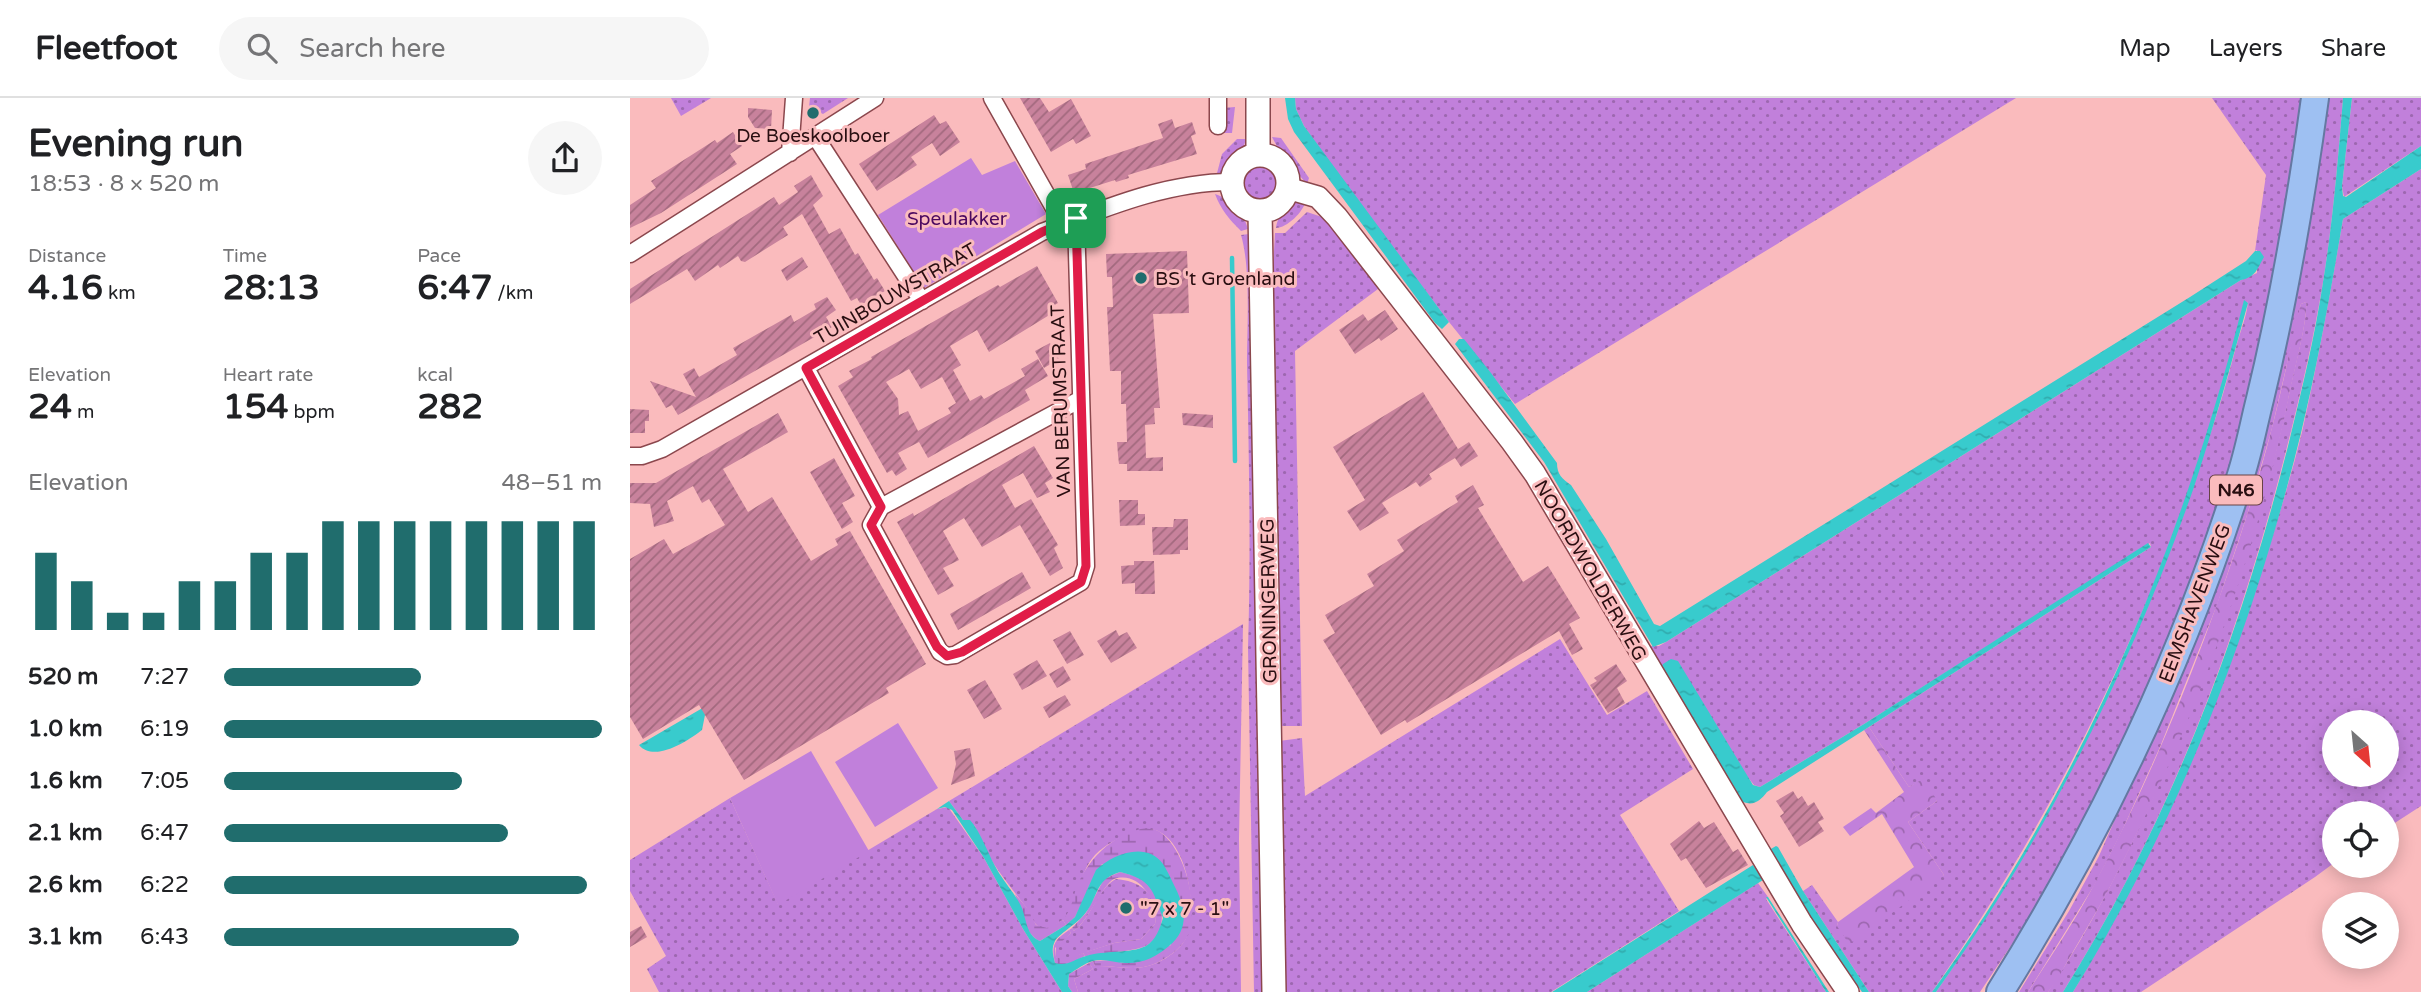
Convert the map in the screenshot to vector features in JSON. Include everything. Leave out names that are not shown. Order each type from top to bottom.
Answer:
[{"type":"highway","name":"EEMSHAVENWEG","points":[[2000,992],[2080,858],[2129,762],[2173,664],[2240,480],[2274,342],[2297,227],[2315,98]]},
{"type":"main road","points":[[1258,98],[1258,155]]},
{"type":"main road","points":[[1258,155],[1277,160],[1284,168],[1287,178],[1287,188],[1278,204],[1260,211],[1240,203],[1235,197],[1231,182],[1242,160],[1258,155]]},
{"type":"main road","name":"GRONINGERWEG","points":[[1260,211],[1274,992]]},
{"type":"street","points":[[790,153],[794,98]]},
{"type":"street","points":[[630,254],[875,98]]},
{"type":"street","points":[[992,98],[1070,221]]},
{"type":"street","points":[[1218,98],[1218,126]]},
{"type":"street","points":[[814,136],[922,301]]},
{"type":"street","name":"TUINBOUWSTRAAT","points":[[630,456],[642,456],[662,449],[1042,232],[1179,186],[1231,182]]},
{"type":"street","name":"NOORDWOLDERWEG","points":[[1287,188],[1318,197],[1337,217],[1527,463],[1802,925],[1848,992]]},
{"type":"street","name":"VAN BERUMSTRAAT","points":[[881,507],[871,525],[937,647],[947,656],[962,652],[1081,582],[1086,566],[1081,400],[1070,221]]},
{"type":"street","points":[[806,368],[881,507],[1081,400]]},
{"type":"green space","points":[[671,98],[711,98],[681,116]]},
{"type":"green space","points":[[810,98],[848,98],[823,114],[809,107]]},
{"type":"green space","points":[[1295,98],[2016,98],[1515,404],[1449,322],[1334,169],[1304,126],[1296,109]]},
{"type":"green space","points":[[2212,98],[2302,98],[2283,246],[2230,473],[2207,542],[2118,763],[2040,902],[1980,992],[1936,992],[2020,862],[2094,726],[2156,584],[2184,512],[2220,404],[2248,301],[2192,483],[2167,550],[2111,682],[2046,810],[2010,872],[1932,992],[1869,992],[1803,891],[1812,885],[1838,922],[1837,926],[1944,875],[1908,822],[1937,801],[1921,781],[1909,787],[1869,727],[2151,547],[2150,543],[1760,787],[1754,785],[1661,668],[1650,646],[1659,646],[1666,642],[2241,280],[2257,273],[2257,250],[2255,251],[2266,175]]},
{"type":"green space","points":[[2324,98],[2343,98],[2327,259],[2297,406],[2247,589],[2196,728],[2136,863],[2063,992],[2048,992],[2094,916],[2135,836],[2200,687],[2236,589],[2266,490],[2300,345],[2306,302],[2301,304],[2272,428],[2247,515],[2217,605],[2160,747],[2095,884],[2028,992],[2019,992],[2099,856],[2190,647]]},
{"type":"green space","points":[[2352,98],[2421,98],[2421,146],[2344,197],[2342,186]]},
{"type":"green space","points":[[1235,107],[1232,133],[1223,133],[1223,108]]},
{"type":"green space","points":[[1272,137],[1281,138],[1309,178],[1307,184],[1282,156]]},
{"type":"green space","points":[[1237,139],[1246,139],[1242,151],[1231,166],[1216,177],[1222,154]]},
{"type":"green space","name":"Speulakker","points":[[971,158],[982,175],[1015,161],[1046,214],[924,288],[878,215]]},
{"type":"green space","points":[[1261,165],[1274,171],[1280,184],[1274,197],[1261,203],[1248,197],[1242,184],[1248,171]]},
{"type":"green space","points":[[2421,169],[2421,806],[2399,820],[2399,801],[2322,801],[2322,872],[2141,992],[2073,992],[2125,901],[2148,854],[2191,760],[2230,663],[2283,501],[2302,432],[2343,219]]},
{"type":"green space","points":[[1215,194],[1236,207],[1248,229],[1241,231],[1237,227],[1223,210]]},
{"type":"green space","points":[[1306,201],[1294,219],[1276,228],[1279,217],[1286,209],[1295,203]]},
{"type":"green space","points":[[1307,212],[1331,220],[1382,286],[1295,351],[1302,726],[1282,726],[1279,725],[1271,307],[1275,233],[1285,233]]},
{"type":"green space","points":[[1249,234],[1267,992],[1254,992],[1248,648],[1248,298],[1241,235]]},
{"type":"green space","points":[[2306,302],[2305,323],[2274,463],[2257,525],[2193,708],[2141,826],[2057,980],[2048,992],[2028,992],[2071,925],[2117,840],[2160,749],[2198,656],[2247,515],[2271,432],[2298,314],[2301,304]]},
{"type":"green space","points":[[1243,624],[1239,839],[1241,992],[1078,992],[1074,979],[1093,969],[1089,963],[1093,961],[1095,966],[1147,966],[1168,957],[1184,942],[1191,911],[1190,896],[1188,879],[1177,850],[1168,838],[1151,829],[1134,832],[1116,840],[1100,850],[1090,862],[1066,917],[1069,923],[1066,925],[1063,920],[1051,927],[1042,928],[1034,922],[997,869],[975,826],[963,820],[949,801]]},
{"type":"green space","points":[[1560,639],[1607,715],[1647,691],[1693,769],[1620,815],[1679,911],[1551,992],[1282,992],[1279,741],[1302,738],[1305,796]]},
{"type":"green space","points":[[898,723],[938,788],[875,827],[835,762]]},
{"type":"green space","points":[[1869,727],[1909,787],[1921,780],[1927,782],[1937,801],[1908,822],[1944,875],[1849,944],[1837,926],[1838,922],[1914,867],[1882,814],[1850,836],[1843,827],[1871,808],[1876,813],[1904,792],[1864,730]]},
{"type":"green space","points":[[811,751],[869,851],[778,905],[730,798]]},
{"type":"green space","points":[[730,798],[778,904],[937,809],[948,807],[984,858],[1062,992],[659,992],[647,969],[666,956],[630,891],[630,860]]},
{"type":"green space","points":[[1145,828],[1158,831],[1169,841],[1183,866],[1192,911],[1187,937],[1173,953],[1147,966],[1095,966],[1093,961],[1113,960],[1123,963],[1171,945],[1163,865],[1102,864],[1075,917],[1069,923],[1065,917],[1086,869],[1101,851],[1121,836]]},
{"type":"green space","points":[[1120,872],[1139,878],[1151,887],[1160,903],[1162,922],[1155,938],[1144,947],[1089,956],[1086,952],[1114,943],[1141,939],[1155,924],[1154,907],[1146,890],[1132,879],[1123,877],[1110,882],[1074,931],[1072,928],[1086,913],[1104,879]]},
{"type":"green space","points":[[1116,879],[1134,883],[1147,892],[1155,905],[1155,924],[1141,939],[1114,943],[1087,952],[1089,956],[1083,953],[1069,960],[1060,960],[1056,957],[1056,946],[1071,933],[1069,930],[1072,928],[1074,931],[1080,925],[1104,889]]},
{"type":"green space","points":[[1758,883],[1826,992],[1587,992]]},
{"type":"green space","points":[[1015,894],[1028,909],[1036,925],[1047,928],[1063,920],[1066,925],[1040,941],[1035,938],[1024,921]]},
{"type":"green space","points":[[1069,930],[1071,933],[1055,948],[1056,957],[1064,960],[1083,953],[1085,956],[1067,964],[1055,963],[1053,952],[1055,944]]},
{"type":"green space","points":[[1089,963],[1093,969],[1074,979],[1078,992],[1072,992],[1068,986],[1069,974]]},
{"type":"water","points":[[1285,98],[1295,98],[1296,109],[1304,126],[1449,322],[1442,329],[1294,132],[1288,119]]},
{"type":"water","points":[[2343,98],[2352,98],[2343,196],[2346,197],[2421,146],[2421,169],[2343,219],[2301,433],[2282,506],[2236,650],[2209,722],[2147,860],[2073,992],[2063,992],[2101,928],[2168,795],[2198,726],[2248,586],[2289,442],[2316,322],[2327,259]]},
{"type":"water","points":[[2255,251],[2260,251],[2264,257],[2250,277],[2241,280],[1666,642],[1653,647],[1544,462],[1455,344],[1459,339],[1464,339],[1557,463],[1561,476],[1571,485],[1606,539],[1654,624],[1660,626],[2190,297],[2246,261]]},
{"type":"water","points":[[2244,300],[2248,303],[2194,487],[2170,553],[2114,684],[2050,811],[2014,873],[1936,992],[1932,992],[1986,914],[2035,832],[2080,748],[2121,661],[2158,572],[2190,482]]},
{"type":"water","points":[[2148,543],[2151,547],[1767,792],[1754,803],[1743,802],[1661,668],[1671,659],[1678,661],[1753,785],[1760,787]]},
{"type":"water","points":[[754,678],[758,684],[705,715],[702,730],[688,740],[653,752],[639,745]]},
{"type":"water","points":[[949,801],[963,820],[970,820],[974,825],[999,873],[1020,904],[1029,930],[1040,941],[1075,917],[1096,870],[1111,859],[1129,852],[1148,853],[1163,864],[1183,908],[1181,932],[1164,950],[1143,961],[1125,963],[1102,960],[1087,963],[1069,974],[1068,986],[1072,992],[1062,992],[984,858],[952,810],[945,807],[937,809]],"holes":[[[1120,872],[1131,875],[1149,887],[1163,918],[1152,940],[1140,948],[1093,954],[1063,964],[1055,963],[1055,941],[1088,910],[1105,880]]]},
{"type":"water","points":[[1776,846],[1869,992],[1862,992],[1796,896],[1769,850]]},
{"type":"water","points":[[1753,865],[1763,880],[1587,992],[1552,992]]},
{"type":"water","points":[[1768,897],[1829,992],[1826,992]]},
{"type":"building","points":[[1020,98],[1040,98],[1049,112],[1071,99],[1091,136],[1076,144],[1073,139],[1051,152]]},
{"type":"building","points":[[748,108],[772,110],[771,129],[755,128],[748,117]]},
{"type":"building","points":[[934,115],[940,124],[946,121],[960,142],[940,156],[932,143],[911,157],[917,165],[877,191],[859,164]]},
{"type":"building","points":[[1172,119],[1175,128],[1192,122],[1196,134],[1191,136],[1197,154],[1128,175],[1129,178],[1074,193],[1068,175],[1086,169],[1085,164],[1163,138],[1158,124]]},
{"type":"building","points":[[733,132],[742,146],[730,154],[737,164],[661,213],[630,228],[630,205],[656,188],[651,181],[715,140],[717,143]]},
{"type":"building","points":[[811,175],[823,196],[813,205],[829,234],[840,228],[855,255],[858,253],[874,280],[877,278],[885,291],[861,305],[857,298],[851,301],[802,214],[783,227],[788,235],[745,262],[738,256],[720,268],[718,265],[695,281],[687,269],[630,304],[630,289],[774,197],[779,205],[798,192],[794,186]]},
{"type":"building","points":[[1187,251],[1189,313],[1153,314],[1160,408],[1154,408],[1155,424],[1145,425],[1146,458],[1163,457],[1163,471],[1127,471],[1127,464],[1119,464],[1118,455],[1117,442],[1127,442],[1126,404],[1121,404],[1121,371],[1110,371],[1107,307],[1113,307],[1112,277],[1107,277],[1106,254]]},
{"type":"building","points":[[802,257],[808,267],[787,281],[781,270]]},
{"type":"building","points":[[1037,266],[1058,303],[1048,309],[1051,314],[989,352],[977,330],[950,346],[961,365],[953,370],[970,401],[981,395],[984,399],[1025,376],[1021,369],[1038,359],[1048,376],[1025,390],[1030,400],[928,458],[919,442],[898,453],[907,469],[896,476],[892,470],[887,473],[838,386],[853,377],[849,371],[872,359],[871,357],[998,285],[1000,287]],"holes":[[[909,369],[921,389],[942,377],[956,403],[948,408],[951,413],[918,431],[908,411],[899,415],[898,399],[886,382]]]},
{"type":"building","points":[[827,297],[836,310],[826,317],[832,327],[678,415],[672,405],[666,408],[650,381],[696,397],[683,374],[694,368],[699,377],[737,355],[733,348],[791,315],[794,322],[816,309],[814,304]]},
{"type":"building","points":[[1385,310],[1398,329],[1355,354],[1339,330],[1363,314],[1368,321]]},
{"type":"building","points":[[1050,343],[1059,359],[1044,368],[1035,351]]},
{"type":"building","points":[[1423,392],[1458,449],[1469,442],[1478,456],[1461,467],[1455,458],[1429,474],[1432,479],[1420,487],[1416,482],[1382,503],[1389,513],[1360,531],[1347,511],[1365,500],[1333,447]]},
{"type":"building","points":[[630,409],[649,410],[645,433],[630,433]]},
{"type":"building","points":[[778,413],[788,432],[723,469],[748,512],[772,497],[811,561],[838,545],[835,539],[850,531],[926,664],[886,688],[889,693],[744,780],[699,705],[643,739],[630,717],[630,559],[664,539],[673,554],[725,525],[709,499],[702,503],[693,486],[667,501],[674,521],[654,527],[650,504],[630,503],[630,483],[656,483]]},
{"type":"building","points":[[1182,413],[1213,415],[1213,428],[1183,425]]},
{"type":"building","points":[[1034,446],[1053,478],[1045,483],[1050,492],[1037,498],[1023,473],[1002,485],[1015,508],[1031,499],[1058,545],[1054,548],[1063,568],[1050,576],[1020,525],[982,547],[964,518],[943,531],[959,560],[943,568],[954,586],[938,595],[897,522],[913,513],[914,516]]},
{"type":"building","points":[[834,458],[855,496],[842,503],[853,522],[842,529],[810,472]]},
{"type":"building","points":[[1473,485],[1484,505],[1478,508],[1523,582],[1548,566],[1580,618],[1569,624],[1583,649],[1572,655],[1559,631],[1407,723],[1405,720],[1381,735],[1323,640],[1335,633],[1325,615],[1374,586],[1367,574],[1404,551],[1397,540],[1458,502],[1455,496]]},
{"type":"building","points":[[1119,500],[1138,500],[1138,514],[1145,514],[1145,525],[1120,526]]},
{"type":"building","points":[[1174,519],[1188,519],[1188,550],[1180,550],[1180,554],[1153,555],[1152,527],[1173,527]]},
{"type":"building","points":[[1134,561],[1154,561],[1155,594],[1135,594],[1135,583],[1122,584],[1121,566],[1134,565]]},
{"type":"building","points":[[1022,572],[1031,588],[958,630],[950,614]]},
{"type":"building","points":[[1116,630],[1119,636],[1127,632],[1137,648],[1111,663],[1097,641]]},
{"type":"building","points":[[1070,631],[1084,655],[1067,664],[1053,640]]},
{"type":"building","points":[[1037,660],[1047,676],[1022,690],[1013,674]]},
{"type":"building","points":[[1616,664],[1627,681],[1617,688],[1625,703],[1608,713],[1590,685],[1597,681],[1594,678]]},
{"type":"building","points":[[1063,666],[1071,680],[1057,688],[1049,674]]},
{"type":"building","points":[[985,680],[1002,709],[984,719],[967,690]]},
{"type":"building","points":[[1065,695],[1071,705],[1049,718],[1043,707]]},
{"type":"building","points":[[970,748],[975,776],[951,785],[956,764],[954,751]]},
{"type":"building","points":[[1793,791],[1798,799],[1802,796],[1808,806],[1814,802],[1824,819],[1818,822],[1824,831],[1799,847],[1780,816],[1784,813],[1776,801]]},
{"type":"building","points":[[1699,821],[1704,828],[1714,822],[1733,852],[1738,849],[1748,865],[1706,888],[1686,858],[1681,861],[1670,844]]},
{"type":"building","points":[[641,926],[647,937],[630,947],[630,932]]},
{"type":"waterway","points":[[1232,258],[1235,461]]},
{"type":"place","name":"De Boeskoolboer","points":[[813,113]]},
{"type":"place","name":"BS 't Groenland","points":[[1141,278]]},
{"type":"place","name":"\"7 x 7 - 1\"","points":[[1126,908]]},
{"type":"route","points":[[1076,218],[1086,566],[1081,582],[962,652],[947,656],[937,647],[871,525],[881,507],[806,368],[1042,232],[1076,218]]}]
